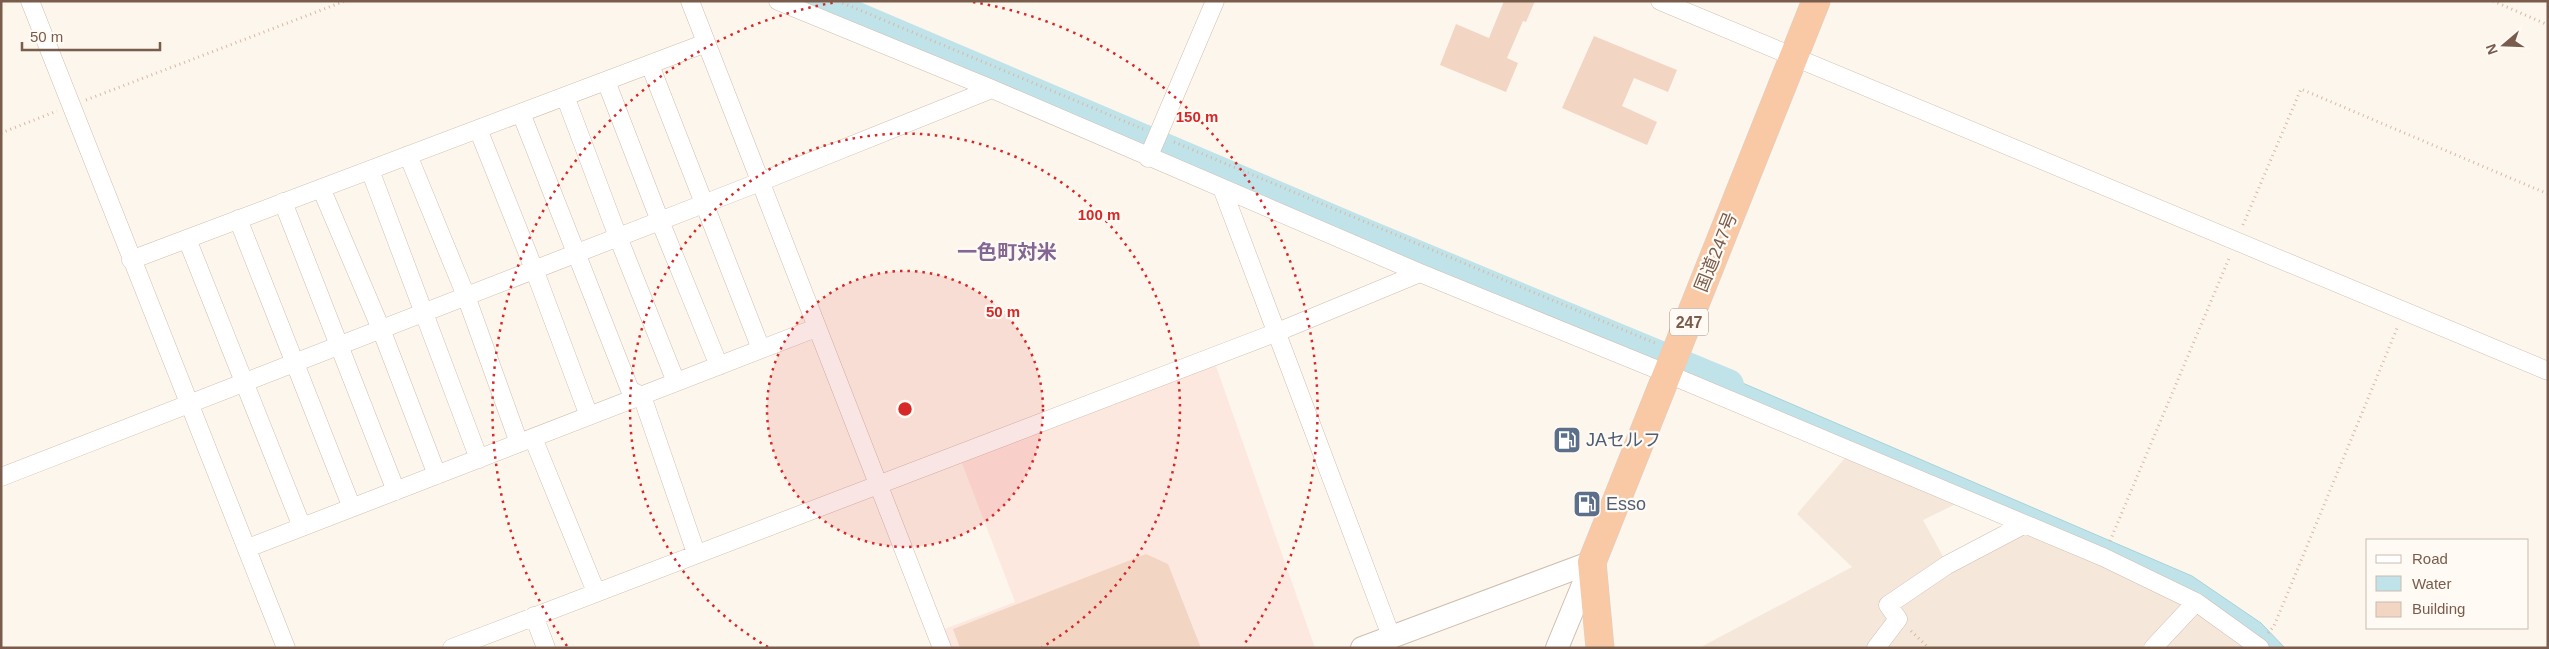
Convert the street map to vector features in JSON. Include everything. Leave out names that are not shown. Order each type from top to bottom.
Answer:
[{"type":"highway","name":"国道247号","points":[[1600,648],[1592,562],[1816,1]]},
{"type":"street","points":[[30,1],[286,648]]},
{"type":"street","points":[[690,1],[942,648]]},
{"type":"street","points":[[778,1],[992,89],[1148,158],[1420,273],[1672,363],[2025,524],[2103,557],[2196,602],[2259,646]]},
{"type":"street","points":[[1148,158],[1215,1]]},
{"type":"street","points":[[1660,1],[1793,58],[2548,370]]},
{"type":"street","points":[[131,260],[706,43]]},
{"type":"street","points":[[650,65],[761,349]]},
{"type":"street","points":[[606,81],[719,366]]},
{"type":"street","points":[[1,477],[760,182],[992,89]]},
{"type":"street","points":[[566,96],[618,237],[676,382]]},
{"type":"street","points":[[521,113],[630,390],[642,396],[696,553]]},
{"type":"street","points":[[478,129],[534,269],[589,416]]},
{"type":"street","points":[[408,155],[526,441],[596,592]]},
{"type":"street","points":[[370,170],[479,459]]},
{"type":"street","points":[[321,188],[381,329],[437,475]]},
{"type":"street","points":[[1222,188],[1275,333],[1391,636]]},
{"type":"street","points":[[283,202],[396,491]]},
{"type":"street","points":[[238,219],[352,508]]},
{"type":"street","points":[[186,238],[302,527]]},
{"type":"street","points":[[452,648],[490,641],[534,616],[878,483],[1275,333],[1420,273]]},
{"type":"street","points":[[248,548],[816,328]]},
{"type":"street","points":[[1876,648],[1898,619],[1888,605],[1947,565],[2025,524]]},
{"type":"street","points":[[1362,648],[1592,562]]},
{"type":"street","points":[[1557,648],[1592,562]]},
{"type":"street","points":[[2153,648],[2196,602]]},
{"type":"street","points":[[534,616],[546,648]]},
{"type":"path","points":[[1,133],[345,1]]},
{"type":"path","points":[[838,1],[1159,135],[1672,363]]},
{"type":"path","points":[[2493,1],[2548,25]]},
{"type":"path","points":[[2103,557],[2301,90],[2548,194]]},
{"type":"path","points":[[2259,646],[2274,626],[2405,311]]},
{"type":"path","points":[[1898,619],[1929,648]]},
{"type":"shaded area","points":[[1215,363],[1315,648],[949,648],[942,630],[1015,602],[960,458]]},
{"type":"shaded area","points":[[1845,458],[1958,503],[1923,520],[1950,569],[2025,530],[2196,609],[2245,648],[1699,648],[1852,567],[1797,514]]},
{"type":"water","points":[[1689,360],[2192,576],[2261,623],[2285,648],[2270,648],[2194,593],[2112,553],[1685,373]]},
{"type":"building","points":[[1504,1],[1535,1],[1526,22],[1523,21],[1507,58],[1518,63],[1506,92],[1440,65],[1456,24],[1489,38]]},
{"type":"building","points":[[1594,36],[1677,70],[1668,92],[1634,78],[1622,106],[1657,122],[1647,145],[1562,108]]},
{"type":"building","points":[[1146,554],[1168,564],[1201,648],[960,648],[953,629]]},
{"type":"waterway","points":[[817,1],[1366,235],[1728,385]]},
{"type":"place","name":"JAセルフ","points":[[1567,440]]},
{"type":"place","name":"Esso","points":[[1587,504]]},
{"type":"district","name":"一色町対米","points":[[1007,252]]}]
